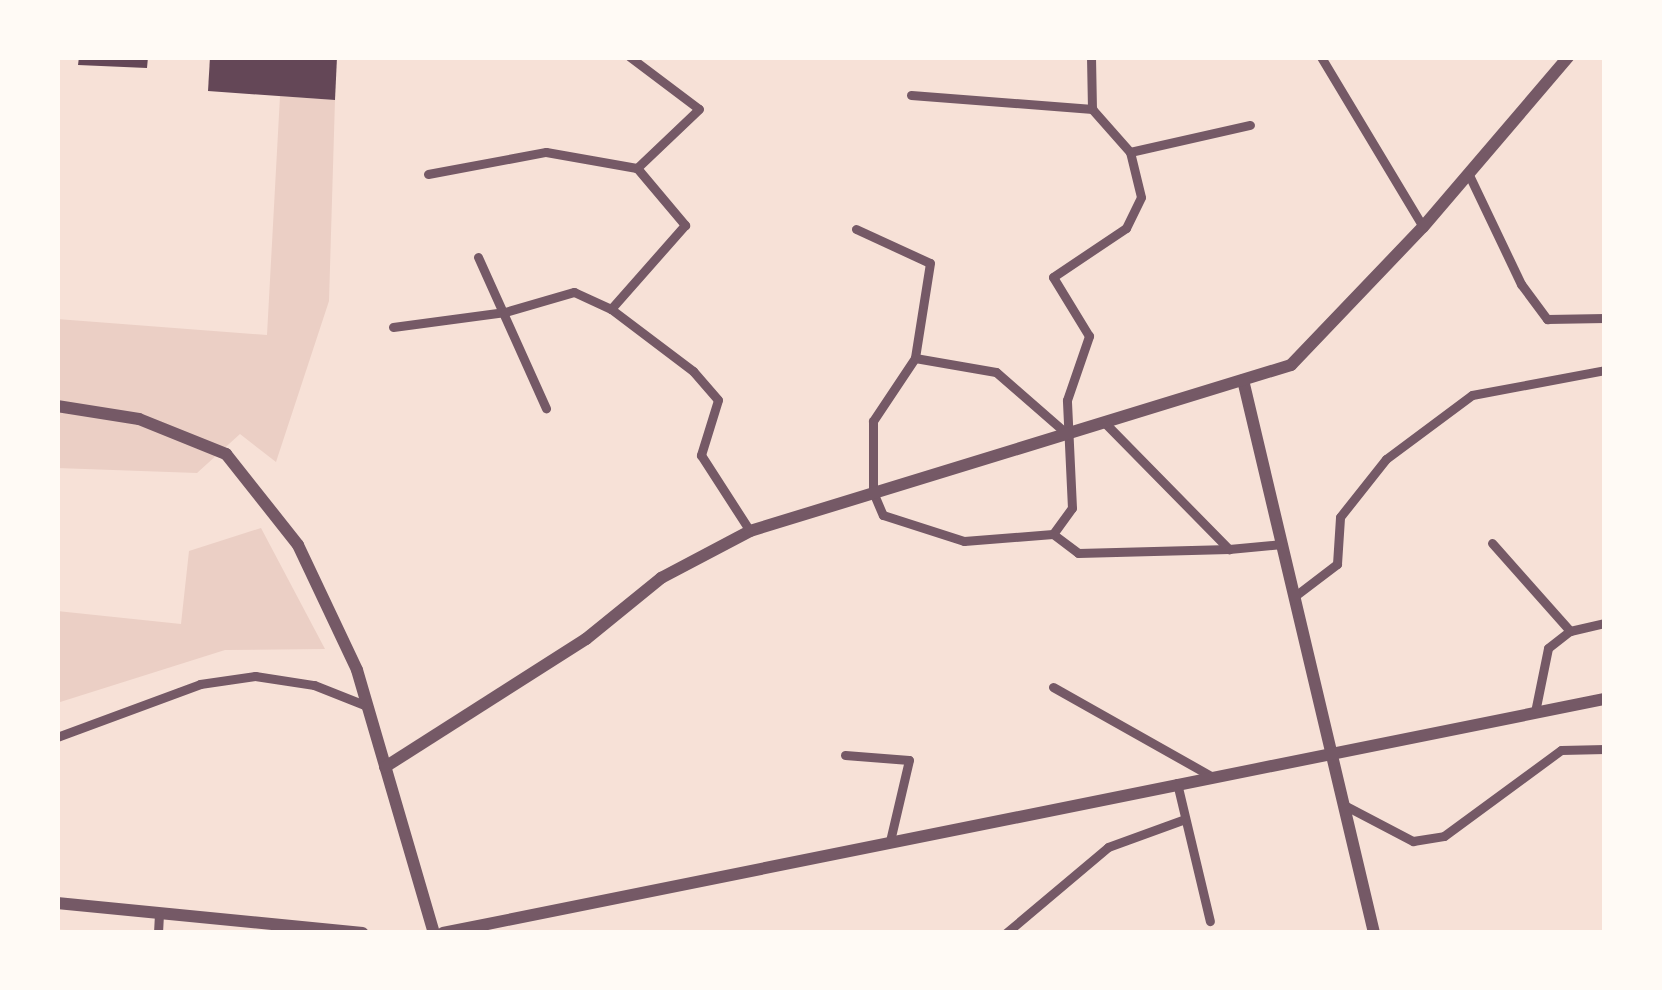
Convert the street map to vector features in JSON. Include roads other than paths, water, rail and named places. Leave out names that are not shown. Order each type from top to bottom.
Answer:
[{"type":"street","points":[[385,767],[586,639],[661,578],[750,531],[1291,365],[1424,227],[1568,57]]},
{"type":"street","points":[[1244,380],[1374,933]]},
{"type":"street","points":[[57,406],[139,418],[226,454],[298,545],[368,706],[439,933],[1605,698]]},
{"type":"street","points":[[57,904],[363,933]]},
{"type":"lane","points":[[630,57],[699,109],[638,168]]},
{"type":"lane","points":[[1053,534],[1072,508],[1067,400],[1088,335],[1053,277],[1126,228],[1141,197],[1130,152],[1092,109],[1091,57]]},
{"type":"lane","points":[[1321,57],[1424,227]]},
{"type":"lane","points":[[910,94],[1092,109]]},
{"type":"lane","points":[[1130,152],[1250,124]]},
{"type":"lane","points":[[428,173],[546,152],[638,168],[685,225],[611,309]]},
{"type":"lane","points":[[1469,175],[1521,284],[1547,320],[1605,318]]},
{"type":"lane","points":[[856,229],[930,263],[915,358],[873,421],[873,493],[883,515],[964,541],[1053,534],[1078,553],[1282,544]]},
{"type":"lane","points":[[478,257],[546,408]]},
{"type":"lane","points":[[393,327],[505,312],[574,292],[611,309],[693,371],[718,400],[701,455],[750,531]]},
{"type":"lane","points":[[915,358],[996,372],[1066,433]]},
{"type":"lane","points":[[1294,596],[1337,564],[1340,517],[1386,459],[1472,394],[1605,370]]},
{"type":"lane","points":[[1103,421],[1229,549]]},
{"type":"lane","points":[[1492,543],[1570,631]]},
{"type":"lane","points":[[1535,712],[1548,648],[1570,631],[1605,623]]},
{"type":"lane","points":[[57,737],[200,684],[255,676],[314,685],[368,706]]},
{"type":"lane","points":[[1053,687],[1211,776]]},
{"type":"lane","points":[[1344,805],[1413,841],[1444,836],[1561,750],[1605,749]]},
{"type":"lane","points":[[845,755],[909,760],[890,841]]},
{"type":"lane","points":[[1177,783],[1210,921]]},
{"type":"lane","points":[[1006,933],[1108,847],[1185,818]]},
{"type":"lane","points":[[158,933],[159,912]]}]
